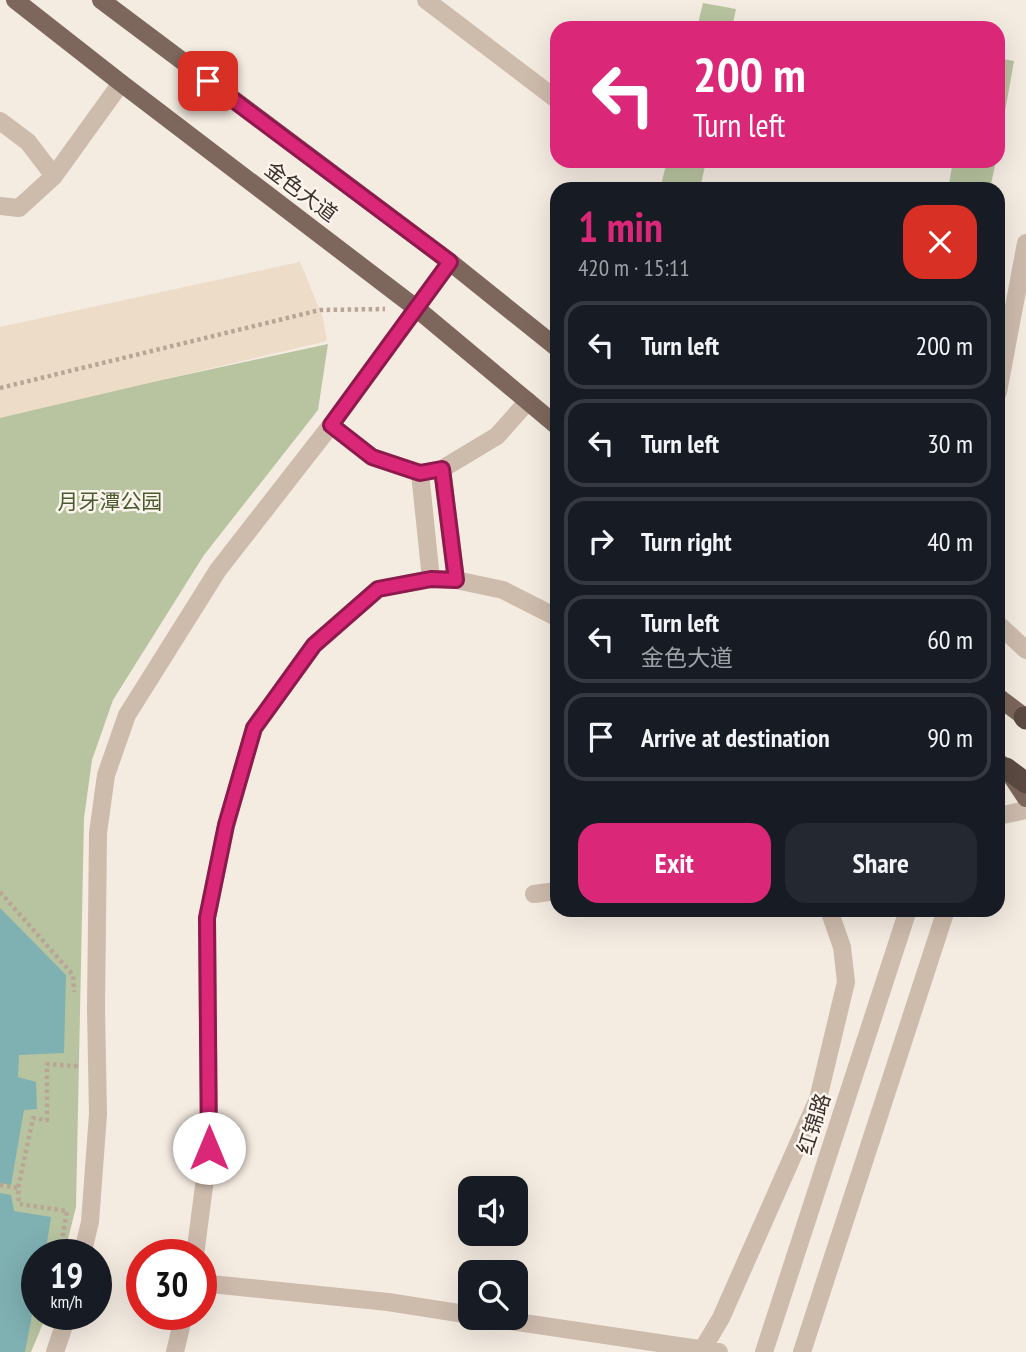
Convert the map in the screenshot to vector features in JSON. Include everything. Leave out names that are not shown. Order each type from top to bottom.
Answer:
[{"type":"highway","points":[[1005,767],[1026,783]]},
{"type":"main road","name":"金色大道","points":[[15,0],[416,308],[550,420]]},
{"type":"main road","name":"金色大道","points":[[101,0],[450,262],[550,342]]},
{"type":"main road","points":[[1005,702],[1025,718]]},
{"type":"main road","points":[[1005,769],[1026,799]]},
{"type":"street","points":[[426,0],[550,94]]},
{"type":"street","points":[[0,206],[19,208],[54,176],[121,83]]},
{"type":"street","points":[[0,121],[29,142],[54,176]]},
{"type":"street","points":[[1005,372],[1018,334],[1026,243]]},
{"type":"street","points":[[86,1239],[90,1222],[98,1114],[98,833],[106,775],[127,715],[218,570],[331,425],[450,262]]},
{"type":"street","points":[[331,425],[372,457],[420,473],[442,469],[497,436],[528,401]]},
{"type":"street","points":[[442,469],[456,580]]},
{"type":"street","points":[[420,473],[431,579]]},
{"type":"street","points":[[197,1239],[209,1148],[207,918],[226,825],[254,728],[314,645],[378,589],[431,579],[456,580],[503,590],[550,614]]},
{"type":"street","points":[[1005,630],[1026,650]]},
{"type":"street","points":[[1005,814],[1026,810]]},
{"type":"street","points":[[534,894],[550,892]]},
{"type":"street","points":[[528,1324],[711,1351],[732,1294],[818,1099],[846,982],[842,947],[831,917]]},
{"type":"street","name":"红锦路","points":[[764,1352],[906,917]]},
{"type":"street","points":[[802,1352],[944,917]]},
{"type":"street","points":[[217,1285],[388,1302],[458,1313]]},
{"type":"street","points":[[55,1352],[63,1330]]},
{"type":"street","points":[[175,1352],[180,1330]]},
{"type":"path","points":[[0,388],[320,310],[416,308]]},
{"type":"path","points":[[0,892],[73,975],[74,1000]]},
{"type":"path","points":[[62,1239],[67,1211],[19,1204],[18,1188],[33,1118],[47,1120],[47,1063],[76,1066],[76,1053]]},
{"type":"path","points":[[0,1185],[18,1188]]},
{"type":"green space","points":[[703,3],[736,9],[733,21],[699,21]]},
{"type":"green space","points":[[1005,59],[1014,61],[1005,112]]},
{"type":"green space","points":[[665,168],[704,168],[702,182],[662,182]]},
{"type":"green space","points":[[952,168],[994,168],[992,182],[949,182]]},
{"type":"green space","name":"月牙潭公园","points":[[328,344],[318,410],[204,555],[113,700],[92,760],[84,818],[76,1207],[68,1239],[21,1239],[21,1330],[40,1330],[31,1352],[0,1352],[0,415]]},
{"type":"shaded area","points":[[300,262],[323,318],[327,341],[0,418],[0,327]]},
{"type":"water","points":[[0,908],[66,975],[64,1053],[19,1055],[18,1077],[36,1082],[37,1109],[24,1110],[11,1185],[0,1183]]},
{"type":"water","points":[[0,1193],[11,1195],[14,1211],[51,1217],[48,1239],[21,1239],[21,1330],[29,1330],[25,1352],[0,1352]]},
{"type":"route","points":[[208,81],[450,262],[331,425],[372,457],[420,473],[442,469],[456,580],[431,579],[378,589],[314,645],[254,728],[226,825],[207,918],[209,1148]]}]
